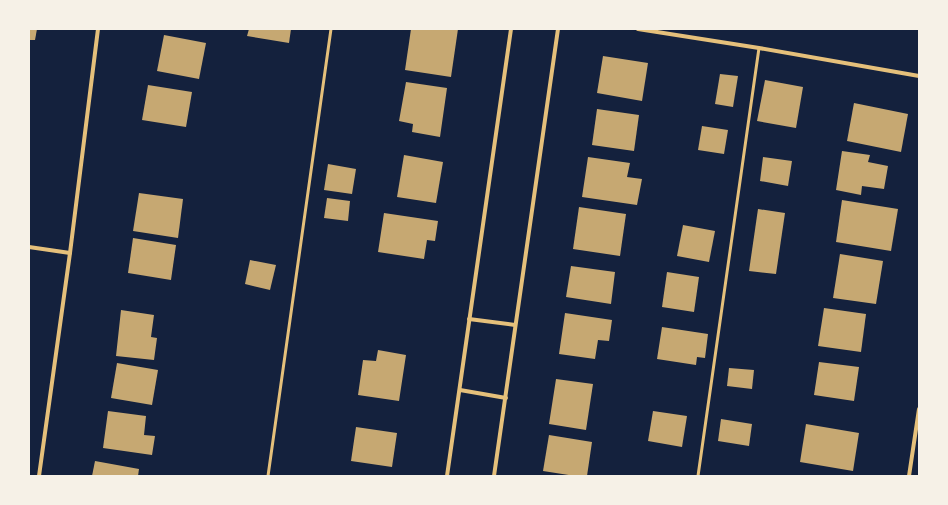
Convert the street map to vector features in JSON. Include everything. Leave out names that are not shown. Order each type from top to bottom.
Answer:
[{"type":"street","points":[[39,476],[70,253],[98,29]]},
{"type":"street","points":[[447,476],[511,29]]},
{"type":"street","points":[[494,476],[558,29]]},
{"type":"street","points":[[638,29],[759,48],[919,76]]},
{"type":"street","points":[[29,246],[70,253]]},
{"type":"street","points":[[469,319],[516,325]]},
{"type":"street","points":[[460,390],[506,398]]},
{"type":"street","points":[[909,476],[919,409]]},
{"type":"lane","points":[[268,476],[331,29]]},
{"type":"lane","points":[[698,476],[759,48]]},
{"type":"building","points":[[29,29],[37,29],[35,40],[29,40]]},
{"type":"building","points":[[249,29],[291,29],[289,43],[247,36]]},
{"type":"building","points":[[411,29],[458,29],[451,77],[405,70]]},
{"type":"building","points":[[164,35],[206,43],[199,79],[157,71]]},
{"type":"building","points":[[603,56],[648,63],[642,101],[597,93]]},
{"type":"building","points":[[720,74],[738,76],[733,107],[715,104]]},
{"type":"building","points":[[765,80],[803,87],[796,128],[757,121]]},
{"type":"building","points":[[406,82],[447,88],[440,137],[412,132],[413,124],[399,121]]},
{"type":"building","points":[[148,85],[192,92],[186,127],[142,120]]},
{"type":"building","points":[[854,103],[908,114],[901,152],[847,141]]},
{"type":"building","points":[[597,109],[639,115],[634,151],[592,145]]},
{"type":"building","points":[[702,126],[728,130],[724,154],[698,150]]},
{"type":"building","points":[[842,151],[870,155],[868,162],[888,166],[884,189],[862,186],[861,195],[836,190]]},
{"type":"building","points":[[404,155],[443,162],[436,203],[397,197]]},
{"type":"building","points":[[588,157],[630,163],[627,177],[642,179],[637,205],[582,197]]},
{"type":"building","points":[[763,157],[792,161],[788,186],[760,181]]},
{"type":"building","points":[[328,164],[356,169],[352,194],[324,190]]},
{"type":"building","points":[[139,193],[183,199],[178,238],[133,231]]},
{"type":"building","points":[[327,198],[350,201],[348,221],[324,218]]},
{"type":"building","points":[[842,200],[898,209],[891,251],[836,242]]},
{"type":"building","points":[[579,207],[626,214],[620,256],[573,249]]},
{"type":"building","points":[[758,209],[785,213],[776,274],[749,271]]},
{"type":"building","points":[[384,213],[438,221],[435,241],[427,240],[424,259],[378,252]]},
{"type":"building","points":[[683,225],[715,231],[709,262],[677,256]]},
{"type":"building","points":[[133,238],[176,245],[171,280],[128,273]]},
{"type":"building","points":[[840,254],[883,261],[876,304],[833,298]]},
{"type":"building","points":[[250,260],[276,265],[270,290],[245,284]]},
{"type":"building","points":[[571,266],[615,272],[611,304],[566,297]]},
{"type":"building","points":[[667,272],[699,277],[694,312],[662,307]]},
{"type":"building","points":[[824,308],[866,314],[861,352],[818,346]]},
{"type":"building","points":[[121,310],[154,315],[151,337],[157,338],[154,360],[116,356]]},
{"type":"building","points":[[565,313],[612,320],[609,341],[598,340],[595,359],[559,354]]},
{"type":"building","points":[[662,327],[708,334],[705,358],[697,357],[696,365],[657,359]]},
{"type":"building","points":[[378,350],[406,355],[399,401],[358,395],[363,360],[376,361]]},
{"type":"building","points":[[819,362],[859,367],[854,401],[814,395]]},
{"type":"building","points":[[117,363],[158,370],[152,405],[111,398]]},
{"type":"building","points":[[729,368],[754,370],[752,389],[727,386]]},
{"type":"building","points":[[556,379],[593,384],[586,430],[549,424]]},
{"type":"building","points":[[108,411],[146,416],[144,435],[155,436],[152,455],[103,448]]},
{"type":"building","points":[[653,411],[687,416],[682,447],[648,441]]},
{"type":"building","points":[[721,419],[752,424],[749,446],[718,441]]},
{"type":"building","points":[[806,424],[859,433],[853,471],[800,462]]},
{"type":"building","points":[[356,427],[397,433],[392,467],[351,461]]},
{"type":"building","points":[[549,435],[592,442],[587,476],[575,476],[543,471]]},
{"type":"building","points":[[95,461],[139,469],[138,476],[92,476]]}]
